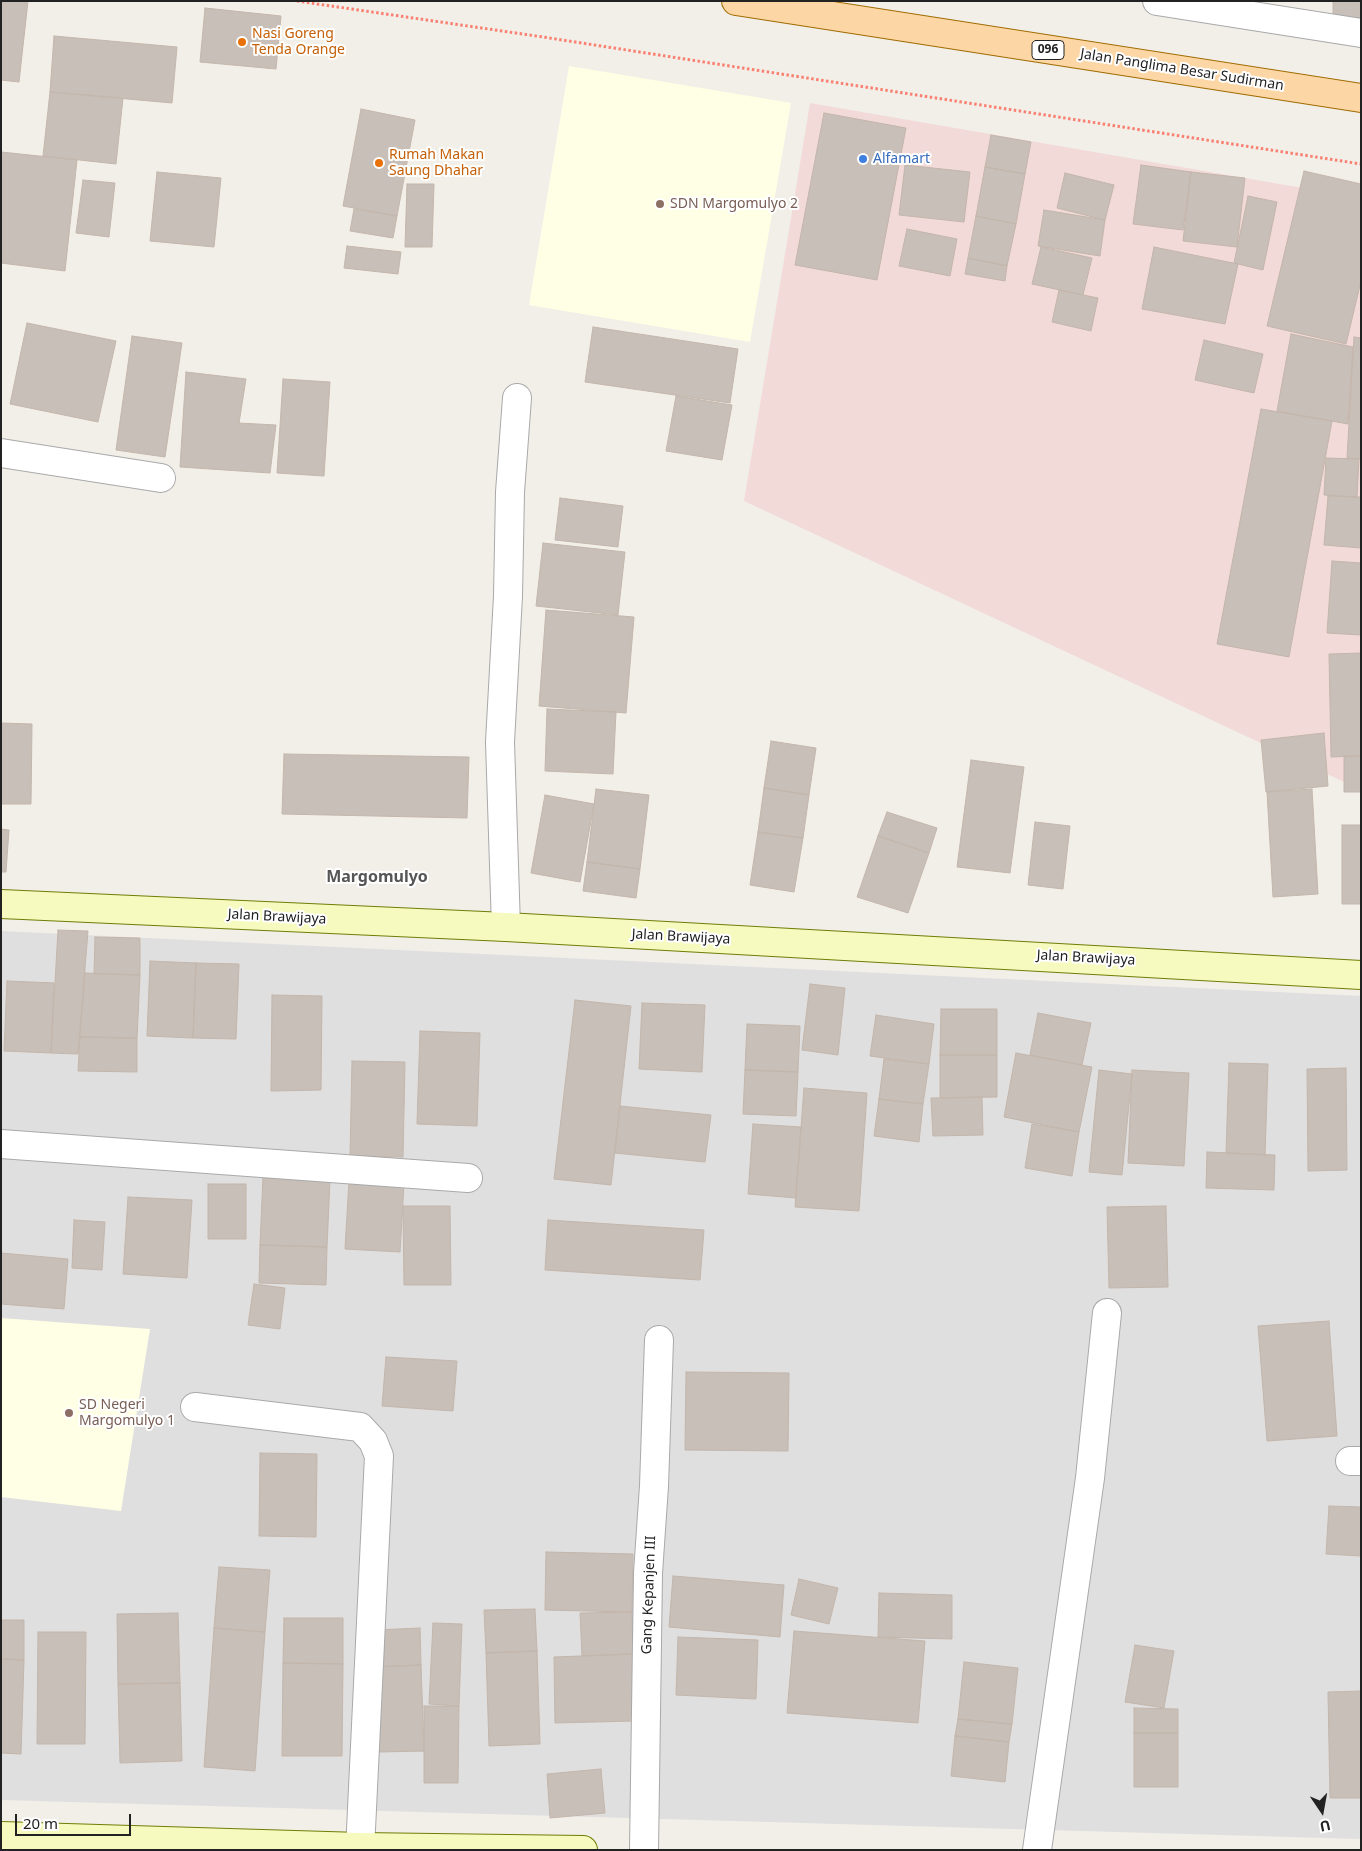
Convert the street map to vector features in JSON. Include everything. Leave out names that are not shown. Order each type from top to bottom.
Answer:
[{"type":"main road","name":"Jalan Panglima Besar Sudirman","points":[[736,1],[1361,98]]},
{"type":"street","points":[[1157,1],[1361,33]]},
{"type":"street","points":[[506,927],[500,742],[508,596],[510,492],[517,398]]},
{"type":"street","points":[[1,453],[160,478]]},
{"type":"street","name":"Jalan Brawijaya","points":[[1,904],[506,927],[1361,974]]},
{"type":"street","points":[[1,1144],[468,1178]]},
{"type":"street","points":[[1037,1850],[1090,1478],[1107,1313]]},
{"type":"street","name":"Gang Kepanjen III","points":[[644,1850],[648,1573],[654,1486],[659,1340]]},
{"type":"street","points":[[195,1407],[360,1427],[373,1441],[379,1456],[360,1848]]},
{"type":"street","points":[[1,1836],[103,1844],[583,1850]]},
{"type":"path","points":[[297,1],[543,37],[1361,164]]},
{"type":"shaded area","name":"SDN Margomulyo 2","points":[[569,66],[791,103],[750,342],[529,305]]},
{"type":"shaded area","points":[[810,103],[1361,198],[1361,790],[744,501]]},
{"type":"shaded area","points":[[1,931],[1361,996],[1361,1839],[1,1800]]},
{"type":"shaded area","name":"SD Negeri Margomulyo 1","points":[[1,1318],[150,1329],[121,1511],[1,1497]]},
{"type":"building","points":[[1,1],[28,1],[19,82],[1,80]]},
{"type":"building","points":[[1333,1],[1361,1],[1361,18],[1333,18]]},
{"type":"building","points":[[205,8],[281,16],[276,69],[200,62]]},
{"type":"building","points":[[54,36],[177,47],[172,103],[50,92]]},
{"type":"building","points":[[50,92],[123,98],[116,164],[43,156]]},
{"type":"building","name":"Rumah Makan Saung Dhahar","points":[[361,109],[415,120],[397,216],[343,206]]},
{"type":"building","points":[[824,113],[906,128],[877,280],[795,265]]},
{"type":"building","points":[[991,135],[1031,142],[1025,174],[985,167]]},
{"type":"building","points":[[1,152],[77,160],[65,271],[1,263]]},
{"type":"building","points":[[905,165],[970,172],[964,222],[899,215]]},
{"type":"building","points":[[1141,165],[1191,172],[1183,230],[1133,224]]},
{"type":"building","points":[[985,167],[1025,174],[1016,224],[976,216]]},
{"type":"building","points":[[1304,171],[1361,184],[1361,281],[1346,344],[1267,326]]},
{"type":"building","points":[[157,172],[221,178],[214,247],[150,241]]},
{"type":"building","points":[[1191,172],[1245,178],[1237,247],[1183,241]]},
{"type":"building","points":[[1065,173],[1114,185],[1105,220],[1057,208]]},
{"type":"building","points":[[83,180],[115,183],[109,237],[76,233]]},
{"type":"building","points":[[407,184],[434,184],[432,247],[405,247]]},
{"type":"building","points":[[1248,196],[1277,202],[1263,270],[1234,263]]},
{"type":"building","points":[[354,209],[397,216],[393,238],[350,231]]},
{"type":"building","points":[[1044,210],[1105,220],[1100,256],[1038,246]]},
{"type":"building","points":[[976,216],[1016,224],[1007,266],[968,258]]},
{"type":"building","points":[[907,229],[957,239],[950,276],[899,266]]},
{"type":"building","points":[[347,246],[401,252],[398,274],[344,268]]},
{"type":"building","points":[[1041,247],[1092,258],[1083,295],[1032,284]]},
{"type":"building","points":[[1154,247],[1238,264],[1225,324],[1142,309]]},
{"type":"building","points":[[968,258],[1007,266],[1005,281],[965,274]]},
{"type":"building","points":[[1059,290],[1098,298],[1091,331],[1052,322]]},
{"type":"building","points":[[27,323],[116,341],[98,422],[10,404]]},
{"type":"building","points":[[593,327],[738,349],[730,403],[585,382]]},
{"type":"building","points":[[1291,334],[1353,347],[1348,424],[1277,411]]},
{"type":"building","points":[[132,336],[182,343],[165,457],[116,450]]},
{"type":"building","points":[[1354,337],[1361,338],[1361,459],[1347,458]]},
{"type":"building","points":[[1204,340],[1263,354],[1254,393],[1195,380]]},
{"type":"building","points":[[186,372],[246,379],[239,423],[276,425],[270,473],[180,467]]},
{"type":"building","points":[[283,379],[330,382],[324,476],[277,473]]},
{"type":"building","points":[[676,396],[732,405],[722,460],[666,451]]},
{"type":"building","points":[[1261,409],[1332,421],[1289,657],[1217,644]]},
{"type":"building","points":[[1326,458],[1359,459],[1357,497],[1324,495]]},
{"type":"building","points":[[1328,496],[1361,497],[1361,548],[1324,545]]},
{"type":"building","points":[[560,498],[623,506],[618,547],[555,540]]},
{"type":"building","points":[[543,543],[625,552],[618,615],[536,606]]},
{"type":"building","points":[[1332,561],[1361,563],[1361,635],[1327,633]]},
{"type":"building","points":[[546,610],[634,617],[626,713],[539,706]]},
{"type":"building","points":[[1361,653],[1361,756],[1331,757],[1329,654]]},
{"type":"building","points":[[547,709],[616,712],[613,774],[545,771]]},
{"type":"building","points":[[1,723],[32,724],[31,804],[1,804]]},
{"type":"building","points":[[1324,733],[1328,786],[1266,792],[1261,740]]},
{"type":"building","points":[[771,741],[816,748],[809,795],[764,788]]},
{"type":"building","points":[[284,754],[469,757],[467,818],[282,814]]},
{"type":"building","points":[[1344,756],[1361,756],[1361,792],[1344,792]]},
{"type":"building","points":[[971,760],[1024,767],[1010,873],[957,867]]},
{"type":"building","points":[[764,788],[809,795],[803,838],[758,832]]},
{"type":"building","points":[[596,789],[649,795],[640,869],[587,862]]},
{"type":"building","points":[[1312,789],[1318,894],[1273,897],[1267,792]]},
{"type":"building","points":[[545,795],[594,804],[580,882],[531,873]]},
{"type":"building","points":[[887,812],[937,828],[929,853],[878,836]]},
{"type":"building","points":[[1035,822],[1070,826],[1063,889],[1028,885]]},
{"type":"building","points":[[1342,825],[1361,825],[1361,904],[1342,904]]},
{"type":"building","points":[[1,829],[9,830],[6,872],[1,872]]},
{"type":"building","points":[[758,832],[803,838],[794,892],[750,885]]},
{"type":"building","points":[[878,836],[929,853],[908,913],[857,897]]},
{"type":"building","points":[[587,862],[640,869],[636,898],[583,891]]},
{"type":"building","points":[[58,930],[88,931],[78,1054],[51,1053]]},
{"type":"building","points":[[95,937],[140,938],[140,975],[94,974]]},
{"type":"building","points":[[150,961],[196,963],[193,1038],[147,1036]]},
{"type":"building","points":[[196,963],[239,964],[236,1039],[193,1038]]},
{"type":"building","points":[[85,973],[140,975],[137,1038],[80,1037]]},
{"type":"building","points":[[7,981],[54,983],[51,1053],[4,1051]]},
{"type":"building","points":[[810,984],[845,988],[838,1055],[802,1050]]},
{"type":"building","points":[[272,995],[322,996],[321,1090],[271,1091]]},
{"type":"building","points":[[575,1000],[631,1006],[611,1185],[554,1179]]},
{"type":"building","points":[[642,1003],[705,1005],[702,1072],[639,1069]]},
{"type":"building","points":[[941,1009],[997,1009],[997,1055],[940,1055]]},
{"type":"building","points":[[1038,1013],[1091,1023],[1082,1065],[1030,1055]]},
{"type":"building","points":[[876,1015],[934,1024],[929,1064],[870,1056]]},
{"type":"building","points":[[747,1024],[800,1026],[798,1072],[745,1070]]},
{"type":"building","points":[[420,1031],[480,1033],[477,1126],[417,1124]]},
{"type":"building","points":[[80,1037],[137,1038],[137,1072],[78,1071]]},
{"type":"building","points":[[1016,1053],[1092,1067],[1079,1132],[1004,1117]]},
{"type":"building","points":[[940,1055],[997,1055],[997,1097],[940,1098]]},
{"type":"building","points":[[884,1059],[929,1064],[923,1104],[879,1099]]},
{"type":"building","points":[[352,1061],[405,1062],[403,1157],[350,1156]]},
{"type":"building","points":[[1229,1063],[1268,1064],[1265,1155],[1226,1153]]},
{"type":"building","points":[[1346,1068],[1347,1170],[1308,1171],[1307,1069]]},
{"type":"building","points":[[745,1070],[798,1072],[796,1116],[743,1114]]},
{"type":"building","points":[[1099,1070],[1132,1074],[1122,1175],[1089,1172]]},
{"type":"building","points":[[1132,1070],[1189,1073],[1184,1166],[1128,1163]]},
{"type":"building","points":[[804,1088],[867,1093],[859,1211],[795,1207]]},
{"type":"building","points":[[982,1097],[983,1135],[933,1136],[931,1098]]},
{"type":"building","points":[[879,1099],[923,1104],[919,1142],[874,1136]]},
{"type":"building","points":[[620,1106],[711,1115],[705,1162],[615,1153]]},
{"type":"building","points":[[753,1124],[801,1127],[796,1198],[748,1194]]},
{"type":"building","points":[[1032,1124],[1079,1132],[1072,1176],[1025,1168]]},
{"type":"building","points":[[1207,1152],[1275,1155],[1274,1190],[1206,1188]]},
{"type":"building","points":[[263,1177],[330,1180],[327,1247],[260,1245]]},
{"type":"building","points":[[349,1181],[404,1184],[400,1252],[345,1249]]},
{"type":"building","points":[[208,1184],[246,1184],[246,1239],[208,1239]]},
{"type":"building","points":[[128,1197],[192,1200],[187,1278],[123,1274]]},
{"type":"building","points":[[403,1206],[450,1206],[451,1285],[404,1285]]},
{"type":"building","points":[[1166,1206],[1168,1287],[1109,1288],[1107,1207]]},
{"type":"building","points":[[74,1220],[105,1222],[102,1270],[72,1268]]},
{"type":"building","points":[[548,1220],[704,1230],[700,1280],[545,1270]]},
{"type":"building","points":[[260,1245],[327,1247],[326,1285],[259,1283]]},
{"type":"building","points":[[1,1253],[68,1259],[64,1309],[1,1304]]},
{"type":"building","points":[[254,1284],[285,1288],[280,1329],[248,1325]]},
{"type":"building","points":[[1329,1321],[1337,1436],[1267,1441],[1258,1326]]},
{"type":"building","points":[[386,1357],[457,1361],[453,1411],[382,1406]]},
{"type":"building","points":[[686,1372],[789,1373],[788,1451],[685,1450]]},
{"type":"building","points":[[260,1453],[317,1454],[316,1537],[259,1536]]},
{"type":"building","points":[[1329,1506],[1361,1507],[1361,1556],[1326,1554]]},
{"type":"building","points":[[546,1552],[633,1554],[632,1612],[545,1610]]},
{"type":"building","points":[[219,1567],[270,1570],[265,1632],[214,1628]]},
{"type":"building","points":[[673,1576],[784,1585],[780,1637],[669,1627]]},
{"type":"building","points":[[799,1579],[838,1588],[829,1624],[791,1615]]},
{"type":"building","points":[[879,1593],[952,1595],[952,1639],[878,1637]]},
{"type":"building","points":[[535,1609],[537,1651],[486,1653],[484,1610]]},
{"type":"building","points":[[632,1612],[633,1654],[582,1656],[580,1613]]},
{"type":"building","points":[[178,1613],[180,1683],[118,1684],[117,1614]]},
{"type":"building","points":[[284,1618],[343,1618],[343,1664],[283,1663]]},
{"type":"building","points":[[1,1620],[24,1620],[24,1660],[1,1659]]},
{"type":"building","points":[[433,1623],[462,1624],[459,1706],[429,1704]]},
{"type":"building","points":[[214,1628],[265,1632],[255,1771],[204,1767]]},
{"type":"building","points":[[420,1628],[421,1665],[375,1667],[374,1630]]},
{"type":"building","points":[[794,1631],[925,1641],[918,1723],[787,1713]]},
{"type":"building","points":[[38,1632],[86,1632],[85,1744],[37,1744]]},
{"type":"building","points":[[678,1637],[758,1640],[756,1699],[676,1695]]},
{"type":"building","points":[[1135,1645],[1174,1651],[1164,1708],[1125,1702]]},
{"type":"building","points":[[537,1651],[540,1744],[489,1746],[486,1653]]},
{"type":"building","points":[[633,1654],[634,1721],[555,1723],[554,1657]]},
{"type":"building","points":[[1,1659],[24,1660],[21,1754],[1,1753]]},
{"type":"building","points":[[964,1662],[1018,1668],[1012,1724],[958,1719]]},
{"type":"building","points":[[283,1663],[343,1664],[342,1756],[282,1756]]},
{"type":"building","points":[[421,1665],[424,1751],[379,1752],[375,1667]]},
{"type":"building","points":[[180,1683],[182,1761],[120,1763],[118,1684]]},
{"type":"building","points":[[1361,1691],[1361,1798],[1330,1798],[1328,1692]]},
{"type":"building","points":[[424,1706],[459,1706],[458,1783],[424,1783]]},
{"type":"building","points":[[1134,1708],[1178,1709],[1178,1733],[1134,1733]]},
{"type":"building","points":[[958,1719],[1012,1724],[1009,1742],[955,1736]]},
{"type":"building","points":[[1134,1733],[1178,1733],[1178,1787],[1134,1787]]},
{"type":"building","points":[[955,1736],[1009,1742],[1005,1782],[951,1776]]},
{"type":"building","points":[[601,1769],[605,1813],[550,1818],[547,1774]]},
{"type":"place","name":"Nasi Goreng Tenda Orange","points":[[242,42]]},
{"type":"place","name":"Alfamart","points":[[863,159]]},
{"type":"place","name":"Rumah Makan Saung Dhahar","points":[[379,163]]},
{"type":"place","name":"SDN Margomulyo 2","points":[[660,204]]},
{"type":"place","name":"SD Negeri Margomulyo 1","points":[[69,1413]]},
{"type":"district","name":"Margomulyo","points":[[377,877]]}]
